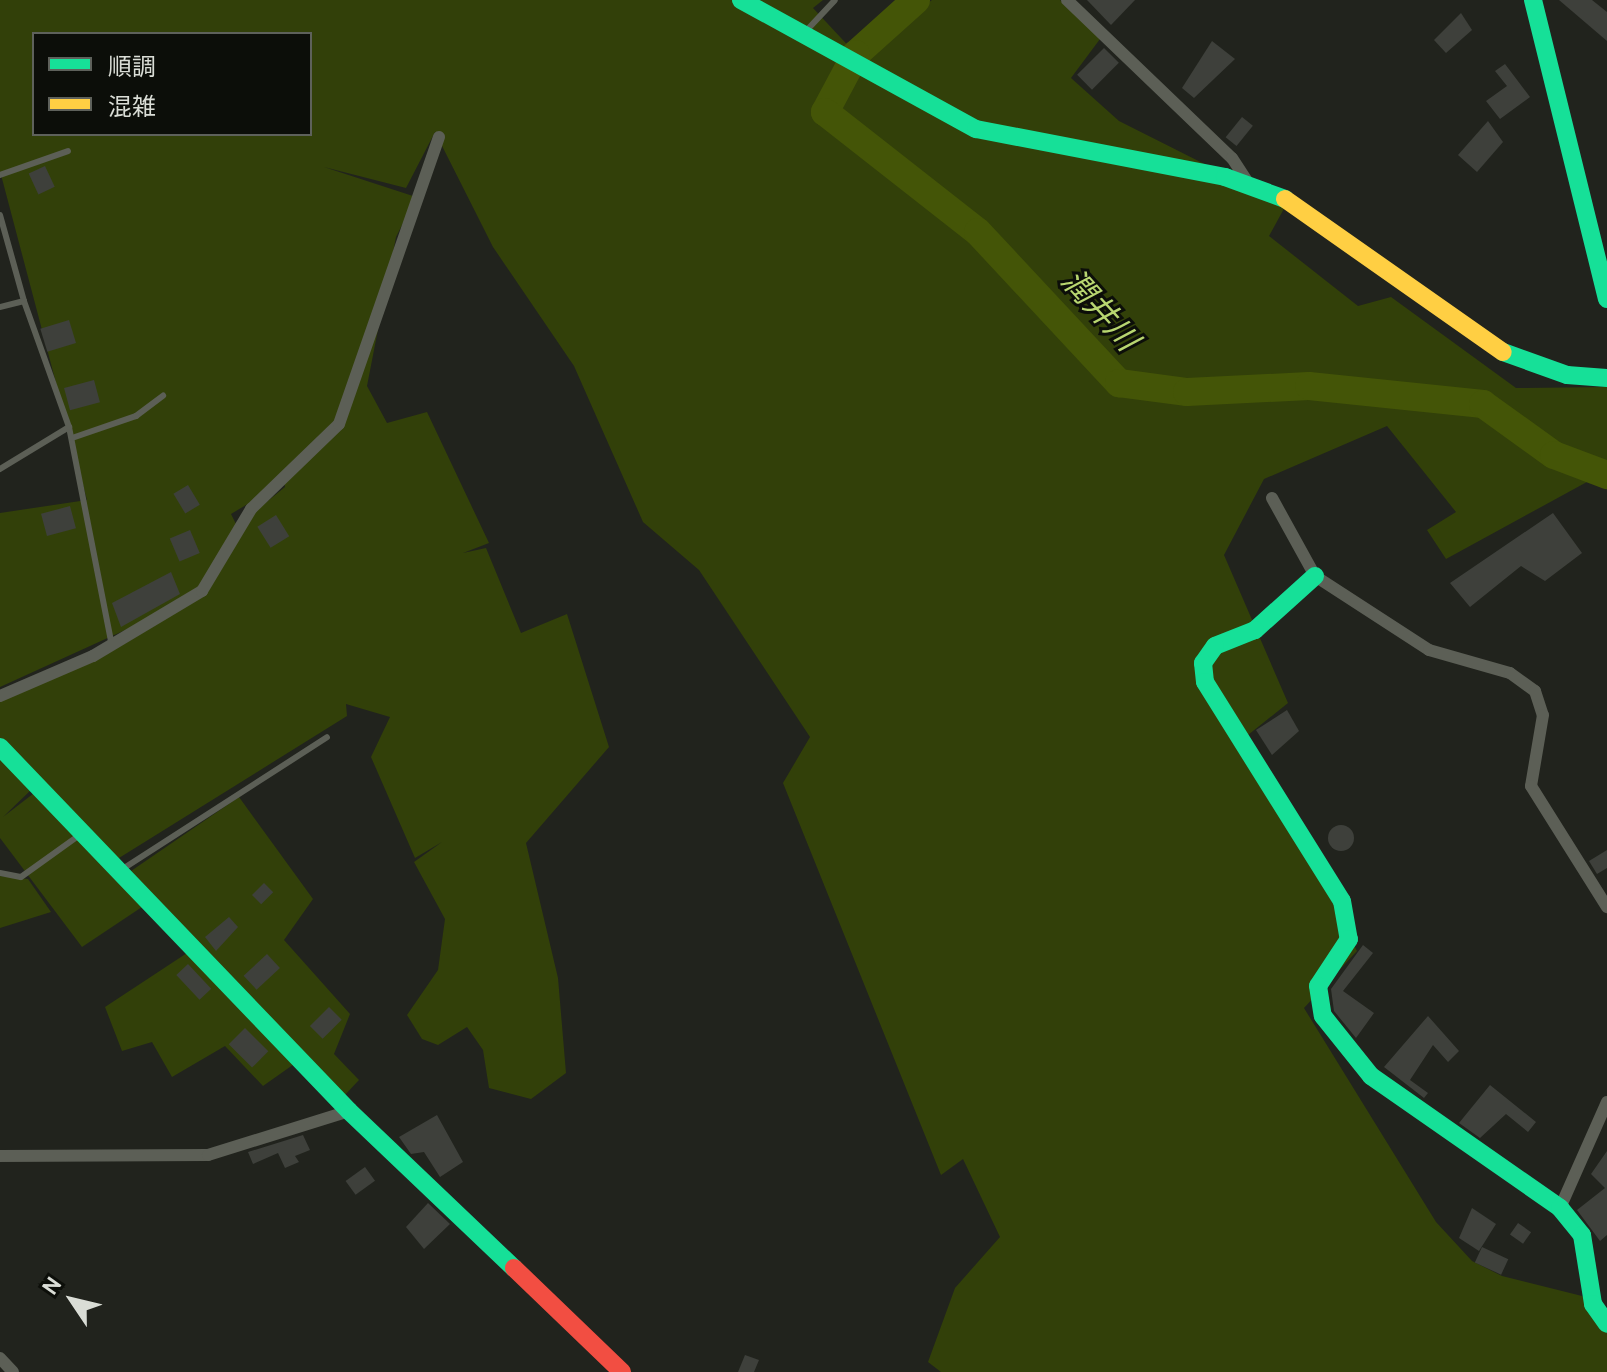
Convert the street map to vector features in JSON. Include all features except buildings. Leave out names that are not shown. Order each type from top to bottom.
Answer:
[{"type":"street","points":[[741,0],[804,39],[976,129],[1251,187],[1313,213],[1506,354],[1567,375],[1607,378]]},
{"type":"street","points":[[1067,0],[1232,158],[1251,187]]},
{"type":"street","points":[[1533,0],[1607,299]]},
{"type":"street","points":[[0,696],[93,656],[202,591],[251,509],[339,424],[439,137]]},
{"type":"street","points":[[1272,498],[1315,576],[1429,650],[1510,673],[1535,691],[1543,715],[1531,786],[1607,907]]},
{"type":"street","points":[[1315,576],[1255,630],[1215,646],[1203,663],[1205,682],[1342,901],[1349,939],[1318,986],[1323,1016],[1371,1076],[1560,1208],[1582,1235],[1593,1304],[1607,1324]]},
{"type":"street","points":[[0,748],[349,1111],[622,1372]]},
{"type":"street","points":[[1560,1208],[1607,1102]]},
{"type":"street","points":[[0,1156],[208,1155],[349,1111]]},
{"type":"street","points":[[0,1358],[13,1372]]},
{"type":"lane","points":[[804,39],[835,0]]},
{"type":"lane","points":[[0,175],[68,151]]},
{"type":"lane","points":[[0,215],[24,301],[72,438],[111,642]]},
{"type":"lane","points":[[0,307],[24,301]]},
{"type":"lane","points":[[72,438],[136,416],[163,396]]},
{"type":"lane","points":[[0,469],[69,427]]},
{"type":"lane","points":[[118,872],[327,737]]},
{"type":"lane","points":[[0,873],[21,877],[81,834]]},
{"type":"green space","points":[[0,0],[823,0],[813,8],[856,54],[932,0],[1060,0],[1100,39],[1071,78],[1119,121],[1286,205],[1269,236],[1358,306],[1391,297],[1516,388],[1607,387],[1607,471],[1446,559],[1427,530],[1456,512],[1387,426],[1264,479],[1224,555],[1288,703],[1248,735],[1357,951],[1304,1008],[1436,1222],[1472,1261],[1502,1276],[1582,1296],[1607,1322],[1607,1372],[941,1372],[928,1362],[955,1288],[1000,1237],[963,1159],[941,1175],[783,783],[810,737],[699,570],[643,522],[574,366],[493,247],[435,132],[406,188],[324,167],[416,197],[396,237],[367,386],[387,423],[427,412],[489,543],[463,553],[486,548],[521,633],[567,614],[609,747],[526,843],[558,978],[566,1073],[531,1099],[489,1088],[483,1050],[467,1027],[438,1045],[422,1039],[407,1015],[438,970],[445,919],[414,862],[442,842],[415,858],[371,757],[390,717],[346,704],[347,716],[119,858],[148,903],[82,947],[0,838],[0,750],[32,789],[3,817],[38,790],[0,747],[0,699],[126,643],[202,595],[0,687],[0,513],[87,500],[0,171]],"holes":[[[284,482],[285,487],[237,526],[231,514]]]},
{"type":"green space","points":[[239,797],[313,899],[284,940],[350,1014],[334,1054],[359,1080],[344,1096],[131,871]]},
{"type":"green space","points":[[0,876],[28,879],[51,912],[0,928]]},
{"type":"green space","points":[[187,953],[297,1062],[263,1086],[225,1046],[172,1077],[152,1042],[122,1051],[105,1007]]},
{"type":"waterway","name":"潤井川","points":[[916,0],[856,54],[825,112],[978,232],[1119,383],[1187,392],[1309,386],[1483,404],[1554,455],[1607,475]]},
{"type":"traffic: fast","points":[[741,0],[976,129],[1225,177],[1285,199]]},
{"type":"traffic: fast","points":[[1533,0],[1607,299]]},
{"type":"traffic: fast","points":[[1503,352],[1567,375],[1607,378]]},
{"type":"traffic: fast","points":[[1315,576],[1255,630],[1215,646],[1203,663],[1205,682],[1342,901],[1349,939],[1318,986],[1323,1016],[1371,1076],[1560,1208],[1582,1235],[1593,1304],[1607,1324]]},
{"type":"traffic: fast","points":[[0,747],[349,1111],[514,1268]]},
{"type":"traffic: slow","points":[[1285,199],[1503,352]]},
{"type":"traffic: jam","points":[[514,1268],[622,1372]]}]
